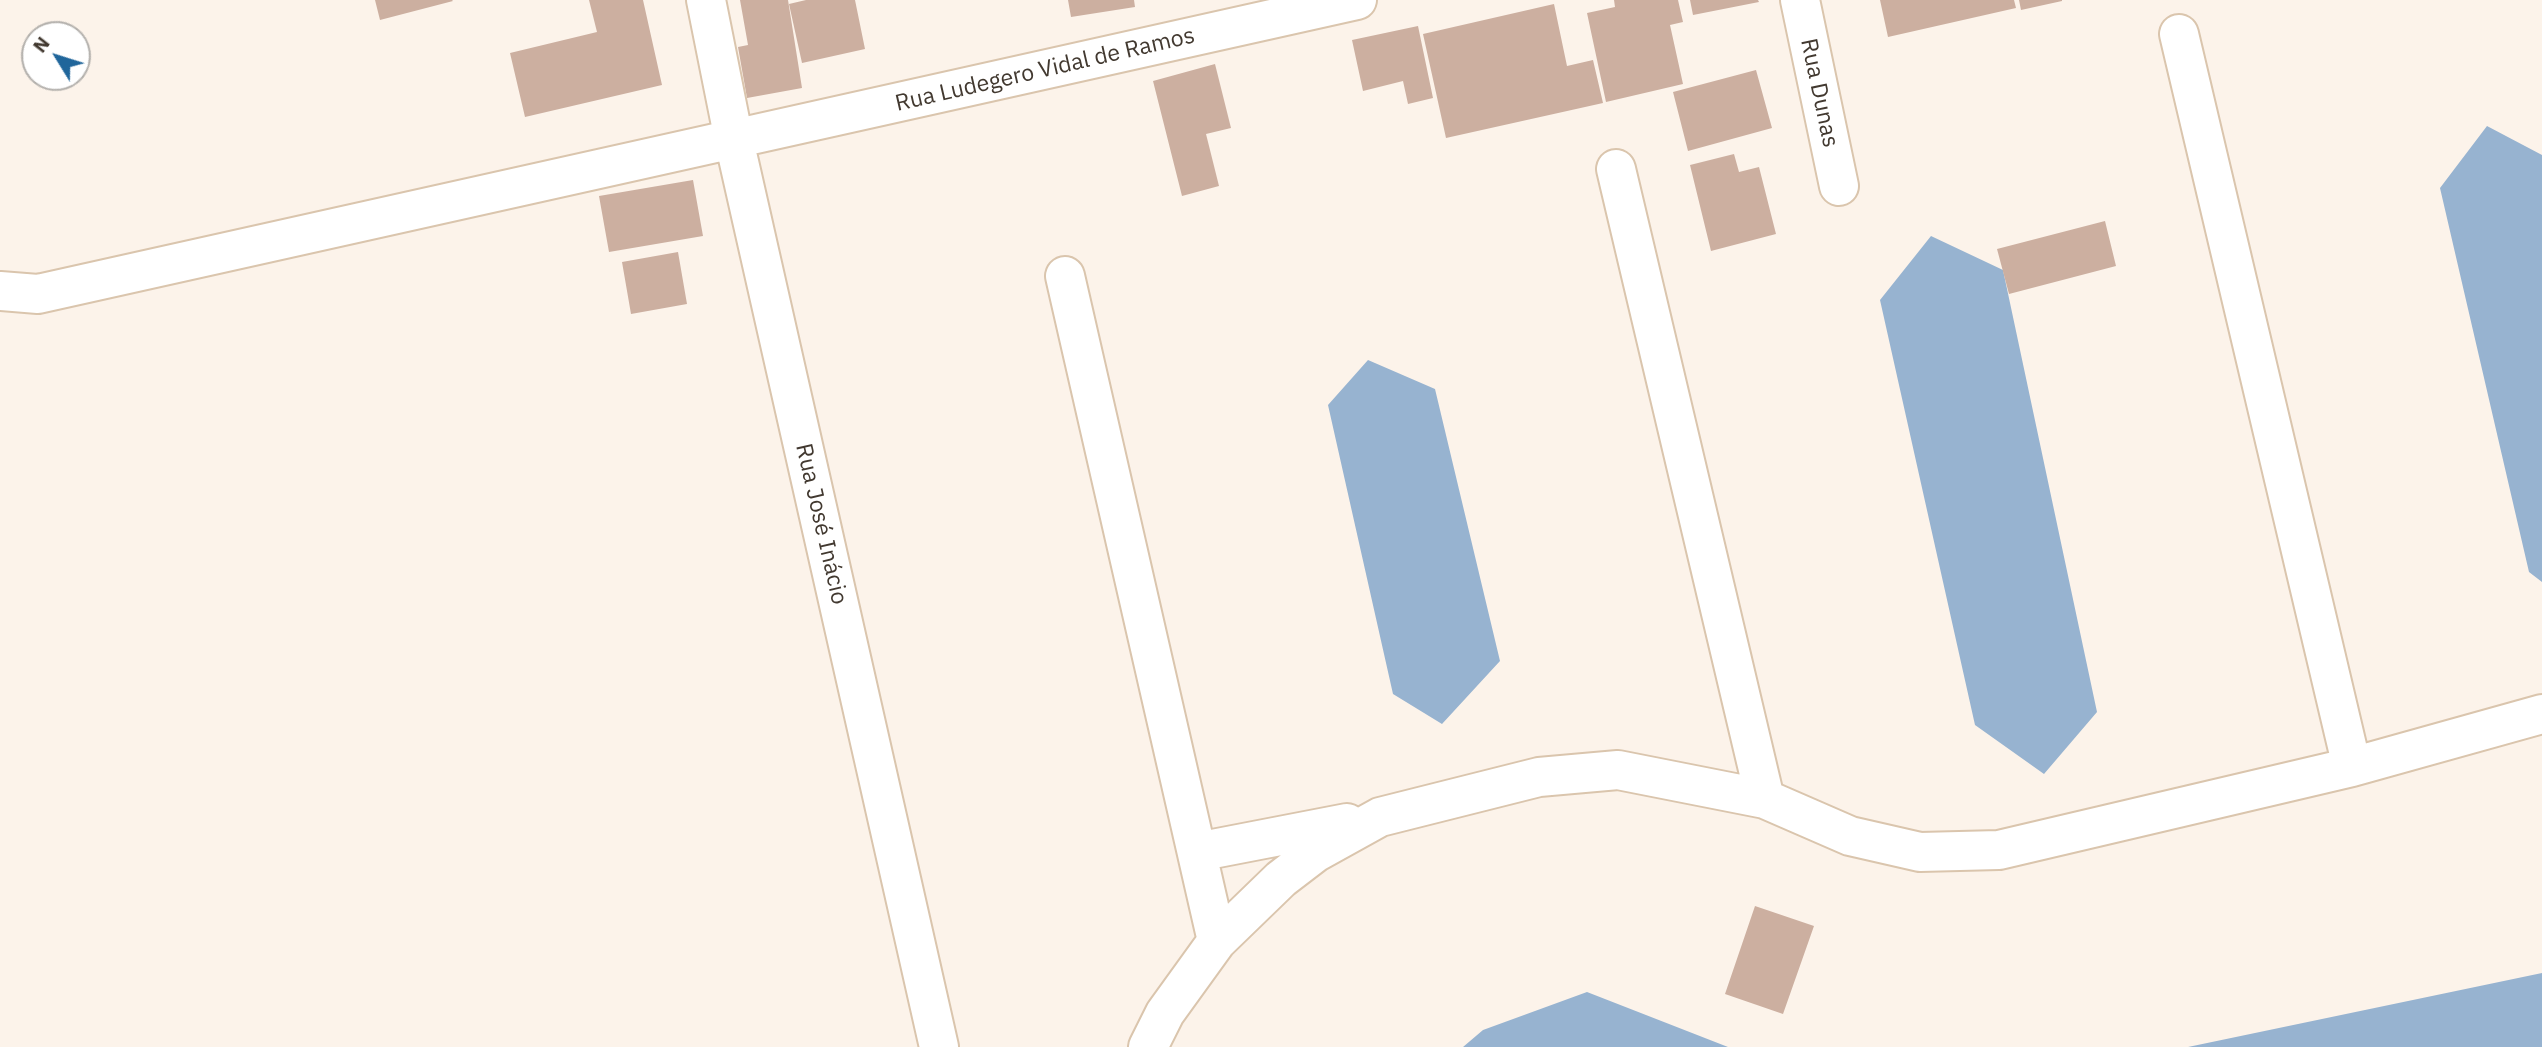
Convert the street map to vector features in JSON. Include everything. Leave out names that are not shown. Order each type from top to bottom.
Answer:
[{"type":"street","name":"Rua José Inácio","points":[[706,0],[734,140],[939,1047]]},
{"type":"street","name":"Rua Ludegero Vidal de Ramos","points":[[0,291],[38,294],[1357,0]]},
{"type":"street","name":"Rua Dunas","points":[[1800,0],[1839,186]]},
{"type":"street","points":[[2179,34],[2352,767]]},
{"type":"street","points":[[1616,169],[1765,799]]},
{"type":"street","points":[[1065,276],[1217,941]]},
{"type":"street","points":[[1197,852],[1380,817],[1539,777],[1618,770],[1765,799],[1850,836],[1920,852],[1999,850],[2352,767],[2542,714]]},
{"type":"street","points":[[1148,1047],[1165,1013],[1217,941],[1281,879],[1315,853],[1380,817]]},
{"type":"water","points":[[2487,126],[2542,155],[2542,582],[2529,572],[2440,188]]},
{"type":"water","points":[[1931,236],[2003,270],[2097,712],[2044,774],[1975,725],[1880,300]]},
{"type":"water","points":[[1368,360],[1435,389],[1500,661],[1442,724],[1393,694],[1328,405]]},
{"type":"water","points":[[2542,973],[2542,1047],[2188,1047]]},
{"type":"water","points":[[1587,992],[1728,1047],[1463,1047],[1483,1030]]},
{"type":"building","points":[[375,0],[452,0],[453,1],[380,20]]},
{"type":"building","points":[[589,0],[643,0],[662,85],[525,117],[510,53],[597,32]]},
{"type":"building","points":[[740,0],[788,0],[802,88],[747,98],[738,47],[748,45]]},
{"type":"building","points":[[806,0],[855,0],[865,49],[802,63],[789,4]]},
{"type":"building","points":[[1068,0],[1134,0],[1135,7],[1071,17]]},
{"type":"building","points":[[1614,0],[1678,0],[1683,22],[1670,25],[1683,84],[1606,102],[1587,13],[1615,7]]},
{"type":"building","points":[[1690,0],[1758,0],[1759,2],[1693,15]]},
{"type":"building","points":[[1880,0],[2014,0],[2016,8],[1888,37]]},
{"type":"building","points":[[2019,0],[2062,0],[2062,1],[2021,10]]},
{"type":"building","points":[[1554,4],[1567,66],[1593,60],[1603,103],[1446,138],[1423,34]]},
{"type":"building","points":[[1418,26],[1433,98],[1408,104],[1403,81],[1363,91],[1352,40]]},
{"type":"building","points":[[1215,64],[1231,128],[1206,134],[1219,186],[1182,196],[1153,81]]},
{"type":"building","points":[[1756,70],[1772,128],[1688,151],[1673,92]]},
{"type":"building","points":[[1734,154],[1739,172],[1759,167],[1776,234],[1711,251],[1690,165]]},
{"type":"building","points":[[693,180],[703,236],[609,252],[599,196]]},
{"type":"building","points":[[2105,221],[2116,266],[2009,294],[1997,249]]},
{"type":"building","points":[[678,252],[687,304],[631,314],[622,262]]},
{"type":"building","points":[[1755,906],[1814,926],[1783,1014],[1725,994]]}]
